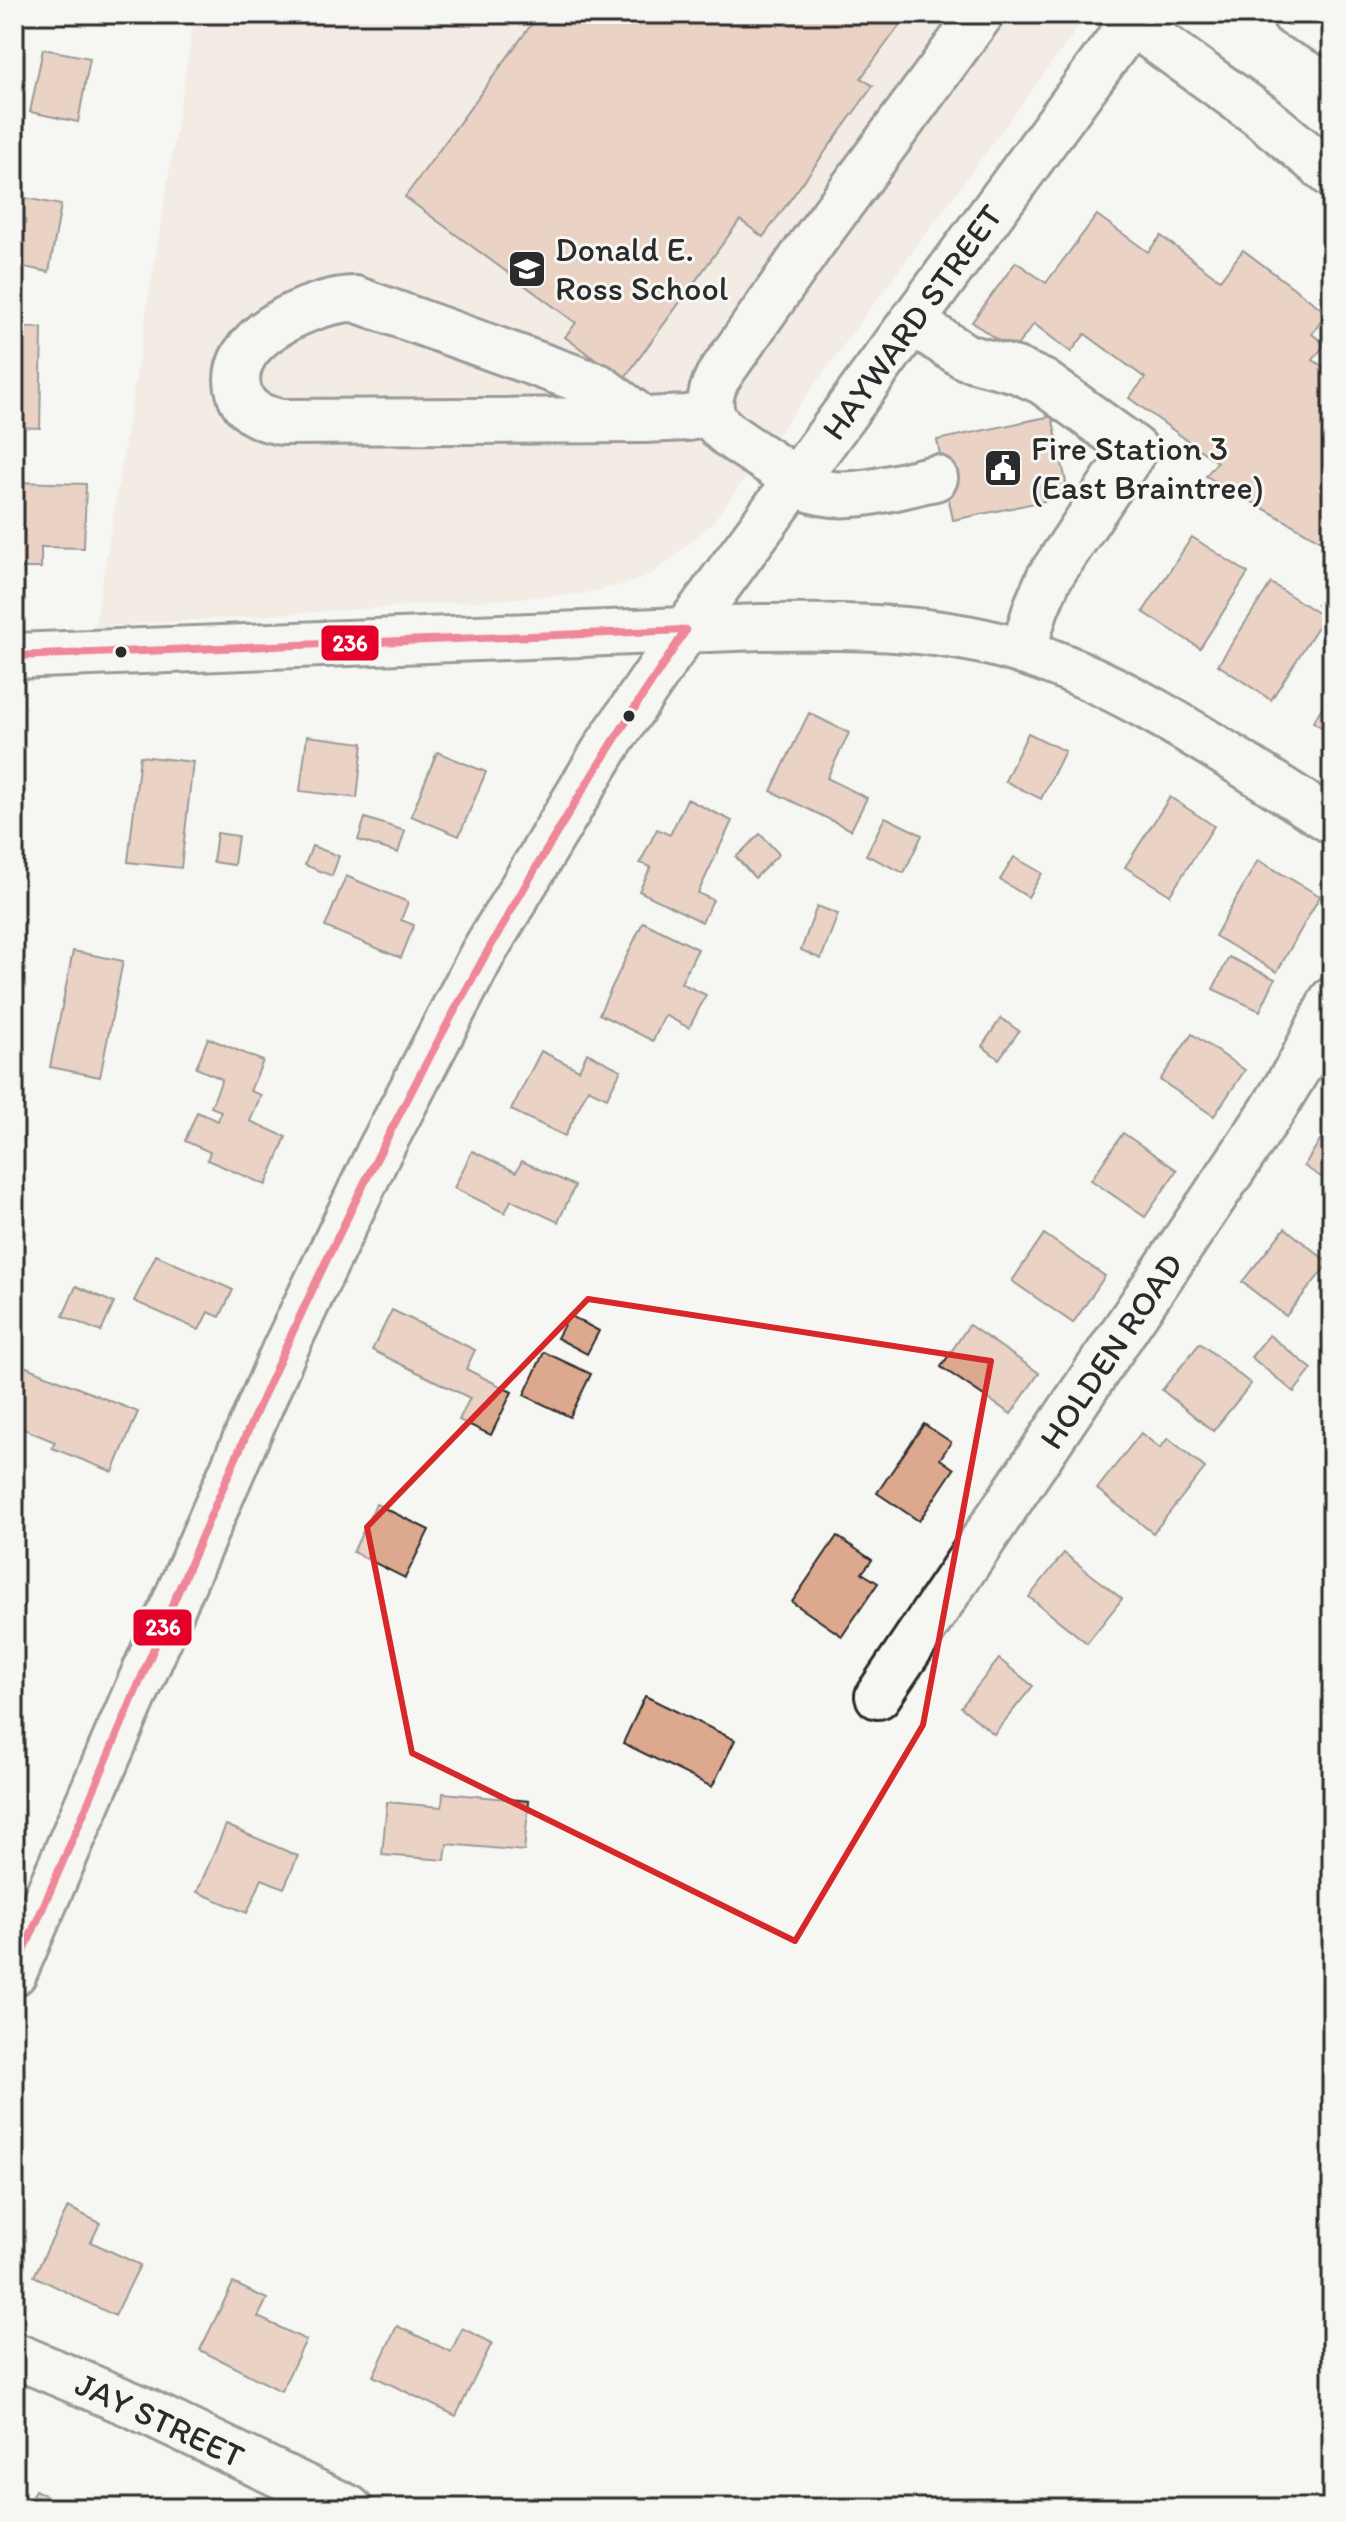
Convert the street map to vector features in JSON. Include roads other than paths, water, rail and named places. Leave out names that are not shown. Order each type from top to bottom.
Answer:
[{"type":"main road","points":[[935,478],[834,495],[820,493],[723,432],[711,412],[712,388],[810,246],[981,14]]},
{"type":"main road","points":[[1294,14],[1332,34]]},
{"type":"main road","points":[[1135,18],[1332,175]]},
{"type":"main road","name":"HAYWARD STREET","points":[[14,1973],[284,1351],[406,1098],[483,953],[607,746],[686,630],[1135,18]]},
{"type":"main road","points":[[644,420],[598,386],[355,299],[340,299],[309,307],[278,324],[245,354],[237,376],[243,403],[253,413],[281,422],[644,420],[688,418],[711,412]]},
{"type":"main road","points":[[912,322],[966,357],[1016,370],[1043,382],[1135,449],[1049,578],[1023,652]]},
{"type":"main road","points":[[14,656],[686,630],[856,627],[965,638],[1023,652],[1067,668],[1123,695],[1332,821]]},
{"type":"main road","name":"HOLDEN ROAD","points":[[878,1696],[1272,1111],[1301,1063],[1332,1000]]},
{"type":"main road","name":"JAY STREET","points":[[14,2355],[147,2412],[349,2508]]},
{"type":"place","name":"Donald E. Ross School","points":[[527,269]]},
{"type":"place","name":"Fire Station 3 (East Braintree)","points":[[1003,468]]}]
